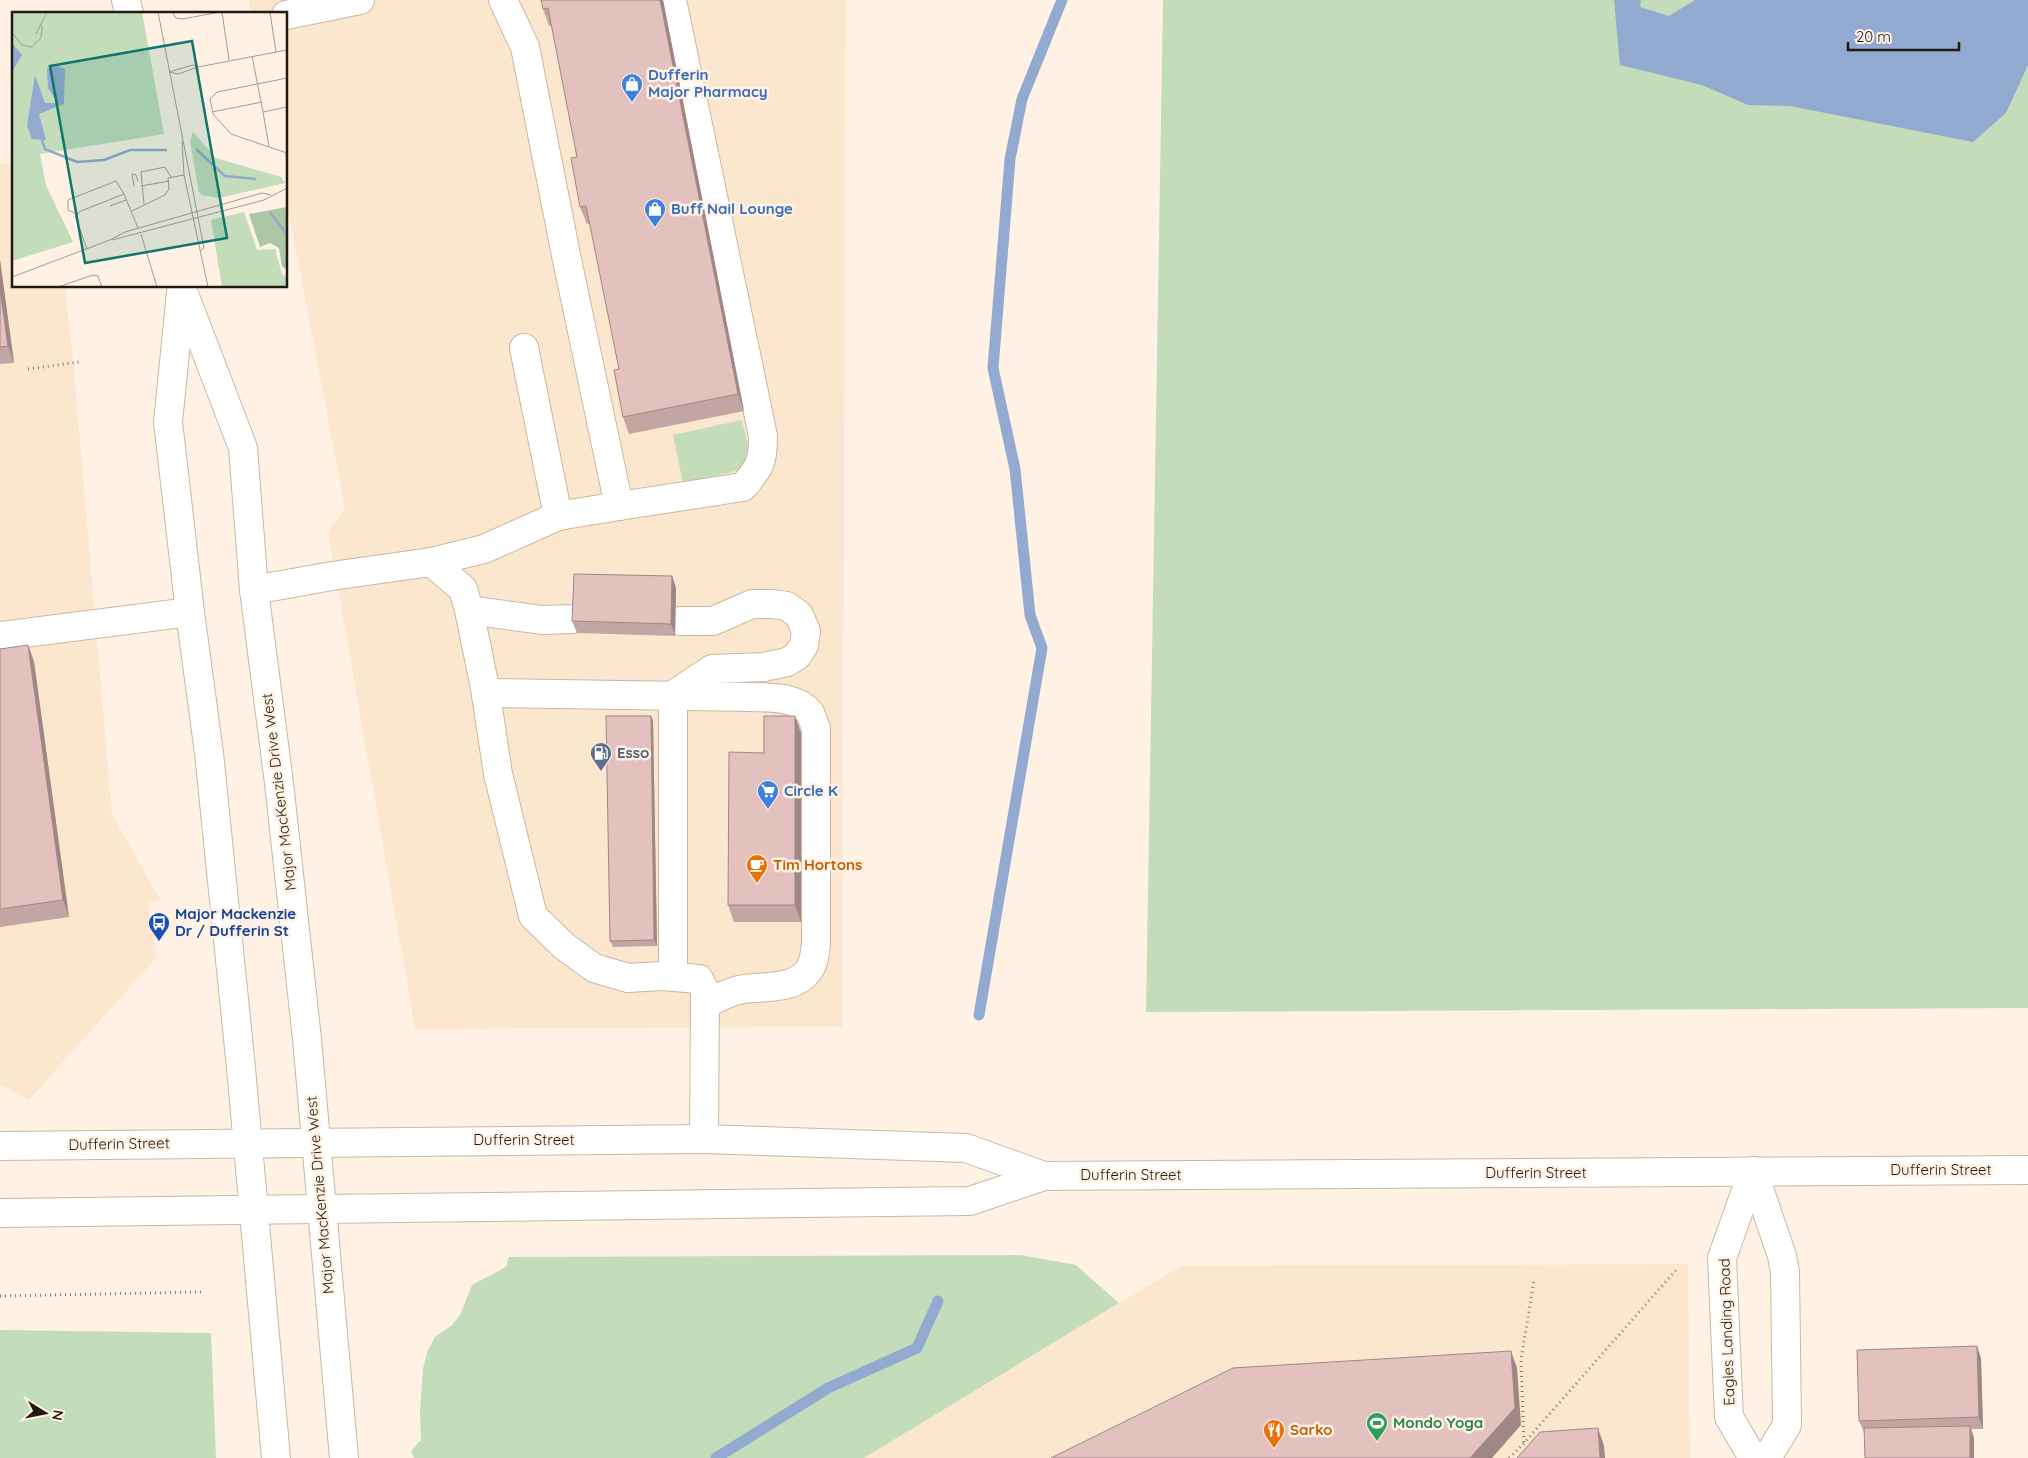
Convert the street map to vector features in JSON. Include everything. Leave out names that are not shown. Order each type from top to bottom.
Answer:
[{"type":"main road","points":[[288,15],[360,0]]},
{"type":"main road","points":[[503,0],[526,47],[566,255],[618,506]]},
{"type":"main road","points":[[254,590],[332,576],[432,562],[484,549],[558,516],[742,487],[756,471],[763,456],[761,428],[672,0]]},
{"type":"main road","name":"Major MacKenzie Drive West","points":[[181,288],[168,422],[190,612],[209,753],[248,1143],[276,1458]]},
{"type":"main road","name":"Major MacKenzie Drive West","points":[[182,288],[243,448],[254,590],[280,783],[307,1038],[344,1458]]},
{"type":"main road","points":[[524,348],[558,516]]},
{"type":"main road","points":[[432,562],[463,589],[469,610],[486,693],[498,774],[532,916],[564,946],[594,968],[628,978],[672,977],[699,979],[705,990],[704,1139]]},
{"type":"main road","points":[[672,695],[712,669],[764,667],[787,662],[798,656],[804,645],[806,631],[799,615],[787,606],[772,604],[752,604],[713,621],[681,620]]},
{"type":"main road","points":[[469,610],[542,620],[573,619]]},
{"type":"main road","points":[[0,636],[190,612]]},
{"type":"main road","points":[[486,693],[672,695],[788,699],[810,713],[816,728],[816,944],[809,970],[800,979],[788,984],[744,989],[721,996],[705,1005]]},
{"type":"main road","points":[[672,695],[672,977]]},
{"type":"main road","name":"Dufferin Street","points":[[0,1146],[704,1139],[966,1148],[1044,1176]]},
{"type":"main road","name":"Dufferin Street","points":[[0,1213],[970,1202],[1044,1176],[2028,1170]]},
{"type":"main road","points":[[1753,1171],[1782,1256],[1784,1272],[1787,1426],[1767,1458]]},
{"type":"main road","name":"Eagles Landing Road","points":[[1753,1171],[1722,1258],[1729,1417],[1754,1458]]},
{"type":"path","points":[[28,369],[78,362]]},
{"type":"path","points":[[1509,1458],[1676,1270]]},
{"type":"path","points":[[1524,1443],[1521,1360],[1534,1280]]},
{"type":"path","points":[[0,1296],[202,1292]]},
{"type":"shaded area","points":[[249,0],[846,0],[842,1027],[415,1029],[328,532],[345,509],[288,209],[288,12],[251,12]]},
{"type":"shaded area","points":[[12,163],[12,288],[65,288],[112,814],[160,900],[148,903],[157,957],[29,1100],[0,1084],[0,164]]},
{"type":"shaded area","points":[[1688,1264],[1690,1458],[864,1458],[1181,1266]]},
{"type":"green space","points":[[1163,0],[2028,0],[2028,1008],[1146,1012]]},
{"type":"green space","points":[[742,420],[753,467],[683,483],[673,435]]},
{"type":"green space","points":[[1021,1255],[1076,1265],[1119,1303],[864,1458],[414,1458],[411,1451],[421,1440],[420,1413],[423,1368],[428,1350],[435,1337],[452,1325],[460,1315],[472,1285],[506,1267],[509,1257]]},
{"type":"green space","points":[[0,1330],[211,1333],[216,1458],[0,1458]]},
{"type":"water","points":[[1614,0],[1641,0],[1640,7],[1669,16],[1695,0],[2028,0],[2028,65],[2006,113],[1973,142],[1790,106],[1748,105],[1702,85],[1620,65]]},
{"type":"building","points":[[541,0],[660,0],[738,394],[623,417],[614,370],[619,369],[586,206],[580,207],[571,158],[577,157],[548,8],[543,9]]},
{"type":"building","points":[[0,289],[8,346],[0,347]]},
{"type":"building","points":[[574,574],[672,576],[671,624],[572,621]]},
{"type":"building","points":[[28,645],[63,900],[0,909],[0,649]]},
{"type":"building","points":[[606,716],[651,716],[654,940],[610,941]]},
{"type":"building","name":"Circle K","points":[[764,716],[795,716],[795,905],[728,905],[729,752],[764,753]]},
{"type":"building","points":[[1977,1346],[1979,1417],[1859,1421],[1857,1350]]},
{"type":"building","points":[[1511,1351],[1515,1408],[1470,1458],[1051,1458],[1233,1368]]},
{"type":"building","points":[[1970,1426],[1970,1458],[1865,1458],[1864,1428]]},
{"type":"building","points":[[1598,1428],[1600,1458],[1517,1458],[1540,1432]]},
{"type":"waterway","points":[[979,1015],[1042,648],[1030,615],[1015,469],[993,368],[1010,159],[1022,99],[1062,0]]},
{"type":"waterway","points":[[716,1458],[828,1388],[917,1348],[938,1301]]},
{"type":"place","name":"Dufferin Major Pharmacy","points":[[632,103]]},
{"type":"place","name":"Buff Nail Lounge","points":[[655,228]]},
{"type":"place","name":"Esso","points":[[601,772]]},
{"type":"place","name":"Circle K","points":[[768,810]]},
{"type":"place","name":"Tim Hortons","points":[[757,884]]},
{"type":"place","name":"Major Mackenzie Dr / Dufferin St","points":[[159,942]]},
{"type":"place","name":"Mondo Yoga","points":[[1377,1442]]},
{"type":"place","name":"Sarko","points":[[1274,1449]]}]
